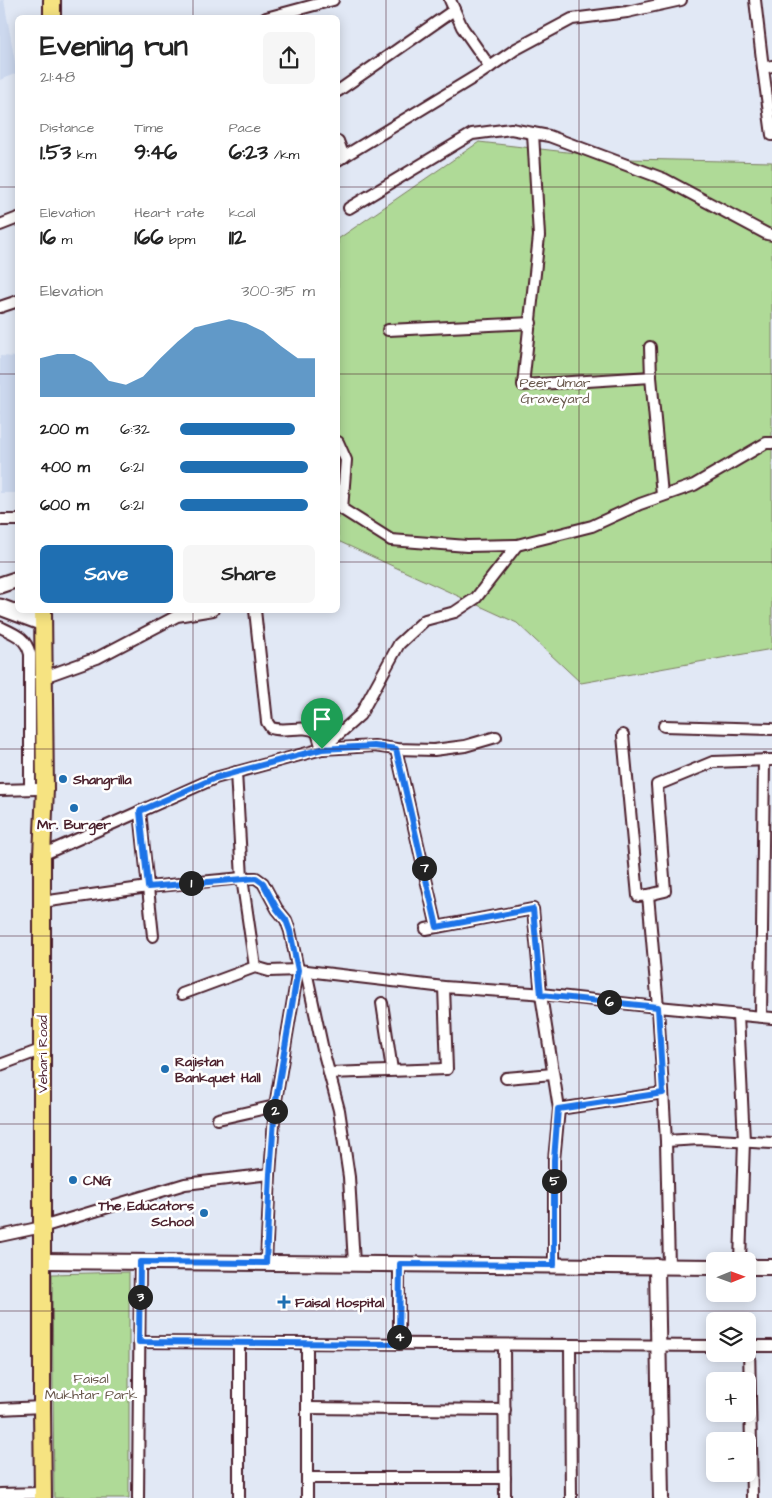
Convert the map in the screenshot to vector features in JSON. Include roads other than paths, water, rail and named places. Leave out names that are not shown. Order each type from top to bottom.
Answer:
[{"type":"main road","points":[[52,0],[52,15]]},
{"type":"main road","points":[[0,585],[15,580]]},
{"type":"main road","points":[[0,607],[15,610]]},
{"type":"main road","points":[[26,613],[43,617]]},
{"type":"main road","name":"Vehari Road","points":[[43,617],[44,677],[38,789],[42,855],[43,1496]]},
{"type":"street","points":[[287,0],[291,14],[333,0]]},
{"type":"street","points":[[450,0],[462,27],[490,67]]},
{"type":"street","points":[[341,158],[490,67],[516,49],[572,19],[627,12],[681,0]]},
{"type":"street","points":[[755,0],[768,67],[772,134]]},
{"type":"street","points":[[340,90],[454,10]]},
{"type":"street","points":[[349,208],[472,134],[511,129],[549,136],[664,180],[772,235]]},
{"type":"street","points":[[532,133],[539,236],[523,385],[651,378]]},
{"type":"street","points":[[0,225],[15,219]]},
{"type":"street","points":[[0,307],[15,302]]},
{"type":"street","points":[[388,330],[531,323]]},
{"type":"street","points":[[650,347],[651,378],[662,495]]},
{"type":"street","points":[[340,450],[346,460],[342,509],[391,540],[467,546],[517,545],[592,526],[662,495],[694,485],[766,443],[772,443]]},
{"type":"street","points":[[0,520],[15,520]]},
{"type":"street","points":[[322,749],[360,715],[399,644],[426,620],[455,612],[476,598],[517,545]]},
{"type":"street","points":[[44,677],[98,658],[177,616],[195,613]]},
{"type":"street","points":[[255,613],[267,722],[271,728],[277,730],[311,728],[317,732],[322,749]]},
{"type":"street","points":[[0,627],[23,639],[28,645],[38,789],[0,790]]},
{"type":"street","points":[[664,726],[772,729]]},
{"type":"street","points":[[623,735],[638,896],[665,891],[657,785],[713,762],[768,760],[761,1016]]},
{"type":"street","points":[[42,855],[215,778],[322,749],[374,746],[396,749],[434,750],[465,746],[496,737]]},
{"type":"street","points":[[396,749],[437,927]]},
{"type":"street","points":[[236,772],[242,878],[255,967]]},
{"type":"street","points":[[140,811],[153,936]]},
{"type":"street","points":[[42,902],[148,887],[242,878],[256,878],[263,883],[277,909],[286,920],[290,931],[339,1110],[349,1176],[354,1264]]},
{"type":"street","points":[[648,895],[658,1007],[666,1141],[659,1345],[661,1498]]},
{"type":"street","points":[[426,929],[533,909],[541,995],[558,1109],[554,1160],[554,1265]]},
{"type":"street","points":[[182,994],[255,967],[268,971],[302,971],[444,987],[532,993],[772,1018]]},
{"type":"street","points":[[266,1263],[275,1106],[302,971]]},
{"type":"street","points":[[329,1073],[447,1069],[444,987]]},
{"type":"street","points":[[382,1003],[392,1070]]},
{"type":"street","points":[[738,1015],[744,1141],[740,1252]]},
{"type":"street","points":[[0,1065],[43,1050]]},
{"type":"street","points":[[506,1078],[553,1074]]},
{"type":"street","points":[[558,1109],[663,1093]]},
{"type":"street","points":[[218,1119],[275,1106]]},
{"type":"street","points":[[666,1141],[699,1139],[772,1143]]},
{"type":"street","points":[[0,1236],[42,1227],[185,1184],[270,1174]]},
{"type":"street","points":[[43,1261],[706,1267]]},
{"type":"street","points":[[138,1498],[140,1262]]},
{"type":"street","points":[[399,1344],[400,1264]]},
{"type":"street","points":[[756,1267],[772,1267]]},
{"type":"street","points":[[139,1342],[706,1346]]},
{"type":"street","points":[[239,1343],[239,1498]]},
{"type":"street","points":[[307,1343],[307,1498]]},
{"type":"street","points":[[504,1344],[505,1498]]},
{"type":"street","points":[[570,1345],[571,1498]]},
{"type":"street","points":[[756,1346],[772,1346]]},
{"type":"street","points":[[748,1362],[752,1498]]},
{"type":"street","points":[[0,1408],[42,1407]]},
{"type":"street","points":[[307,1408],[504,1410]]},
{"type":"street","points":[[307,1478],[505,1478]]},
{"type":"street","points":[[0,1494],[43,1496]]},
{"type":"place","name":"Shangrilla","points":[[63,779]]},
{"type":"place","name":"Mr. Burger","points":[[74,808]]},
{"type":"place","name":"Rajistan Bankquet Hall","points":[[165,1069]]},
{"type":"place","name":"CNG","points":[[73,1180]]},
{"type":"place","name":"The Educators School","points":[[204,1213]]},
{"type":"place","name":"Faisal Hospital","points":[[284,1302]]},
{"type":"park label","name":"Peer Umar Graveyard","points":[[555,390]]},
{"type":"park label","name":"Faisal Mukhtar Park","points":[[91,1386]]}]
